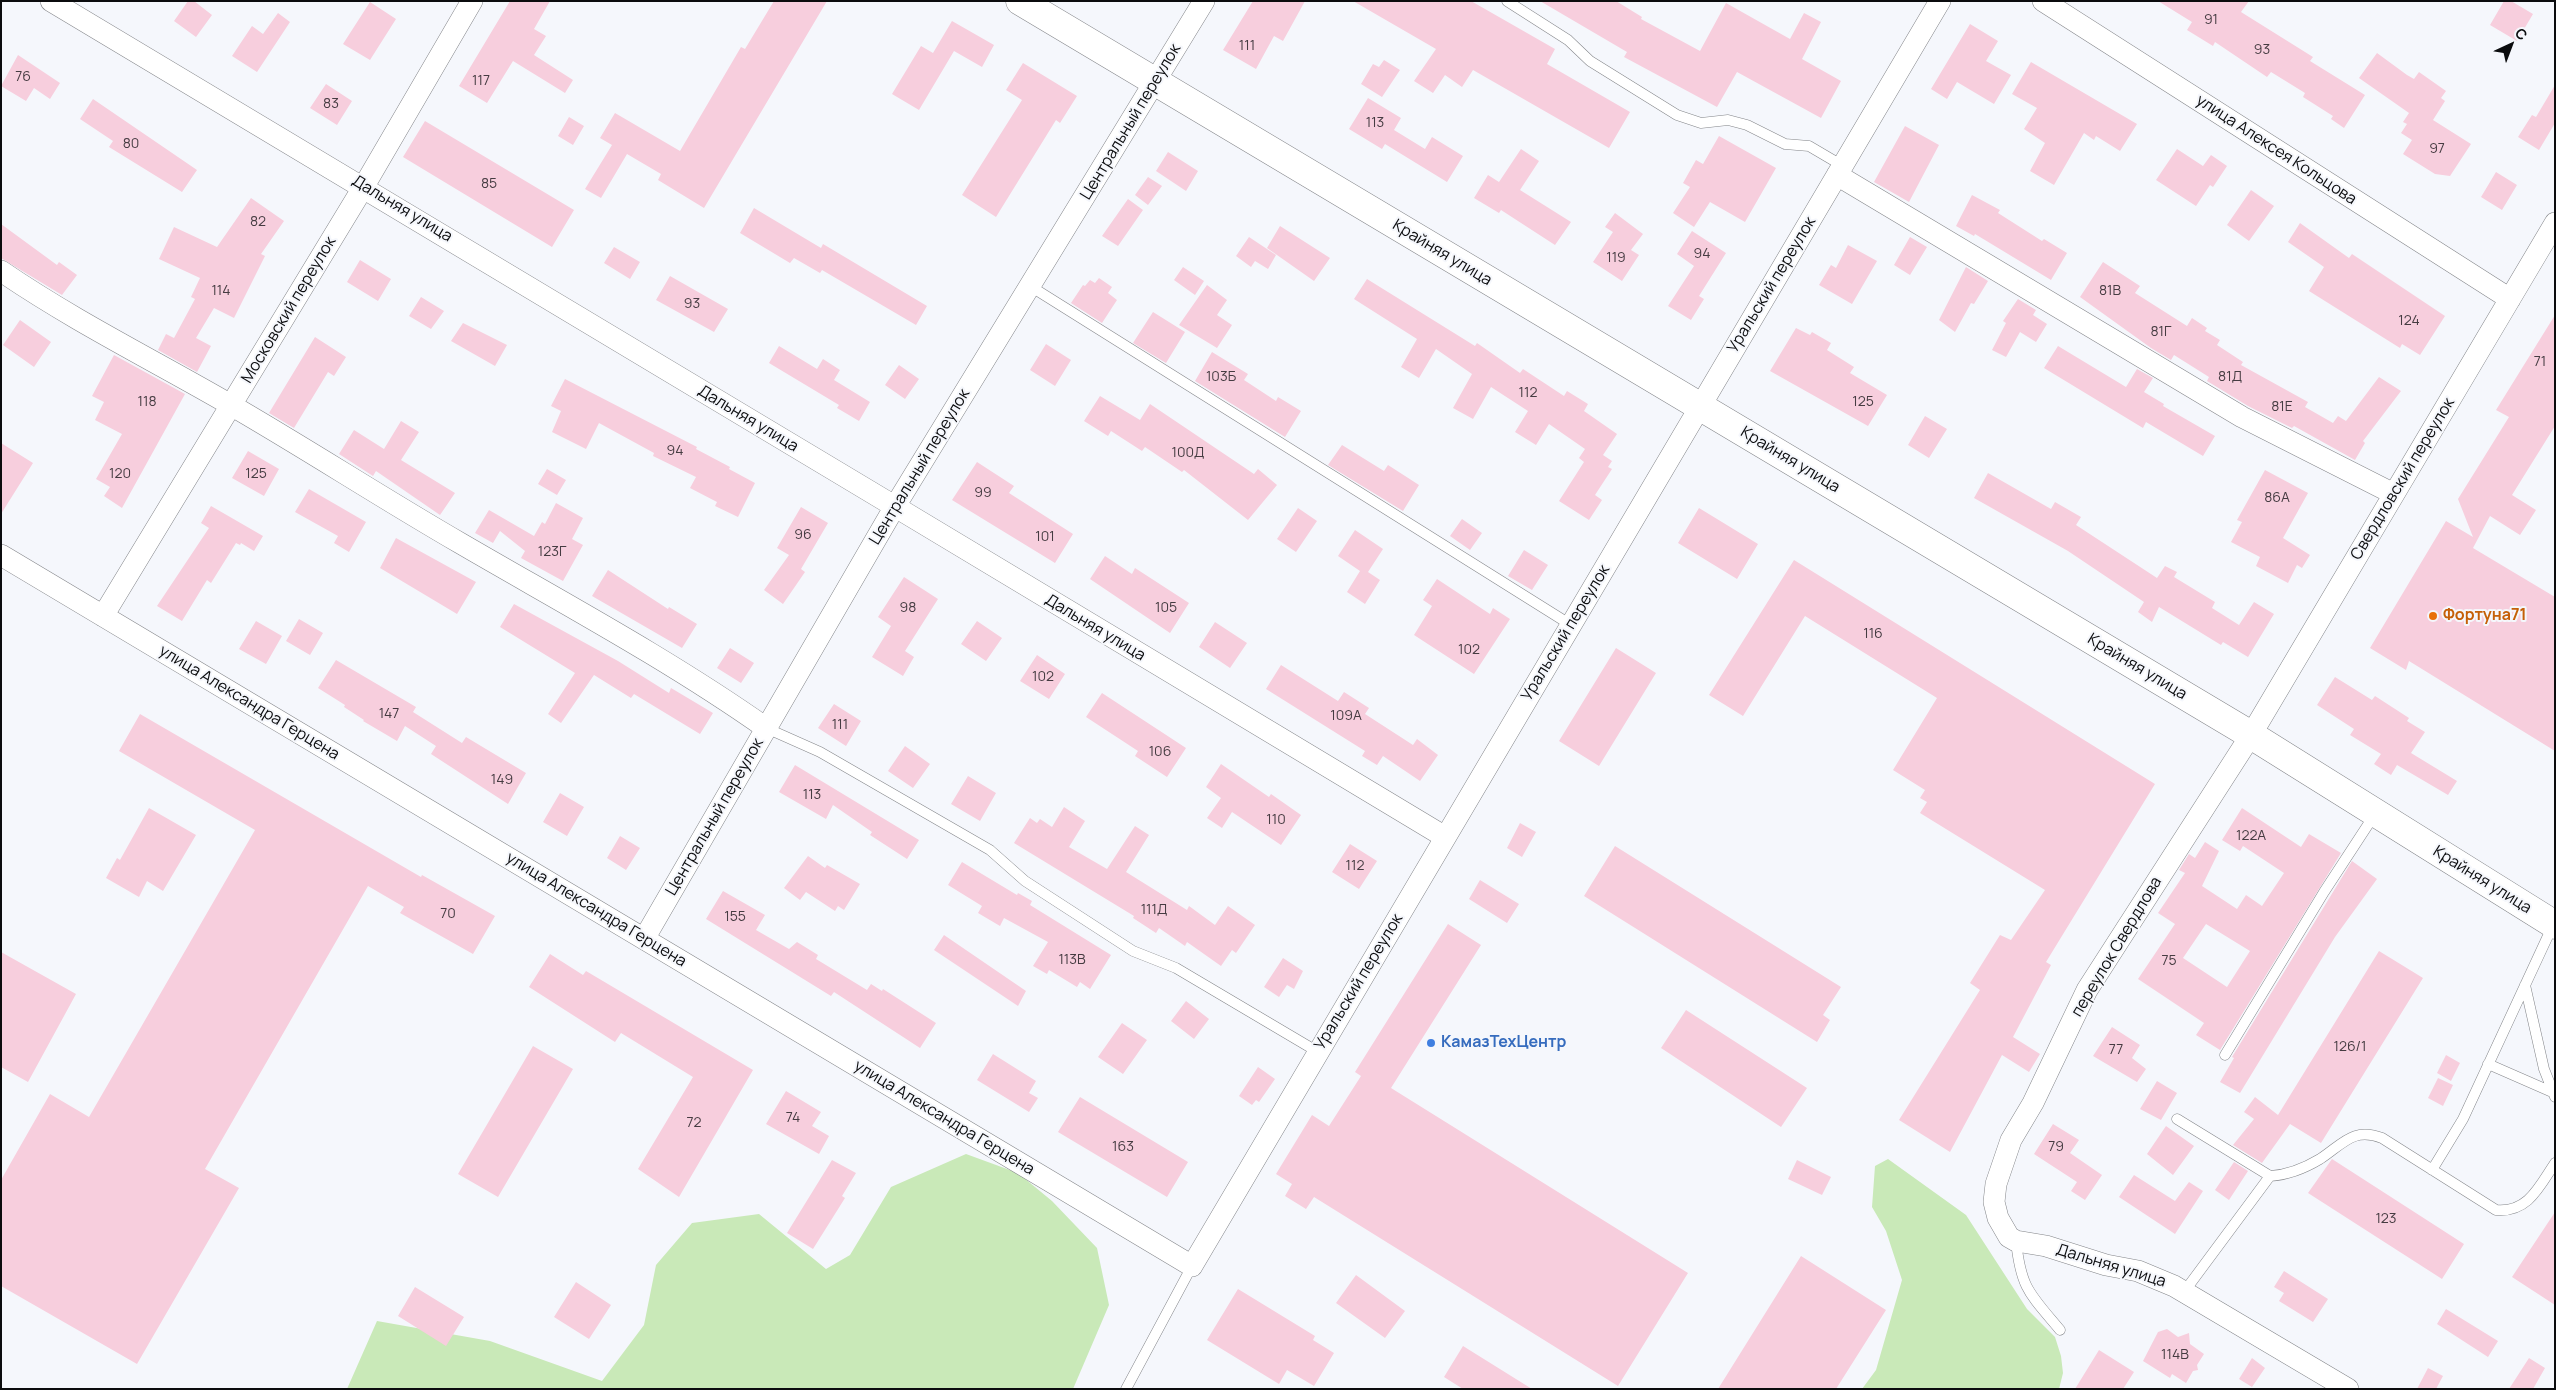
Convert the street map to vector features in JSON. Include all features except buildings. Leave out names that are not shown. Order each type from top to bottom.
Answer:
[{"type":"main road","name":"Крайняя улица","points":[[1020,1],[2251,735],[2554,925]]},
{"type":"street","name":"Дальняя улица","points":[[51,1],[364,186],[894,508],[1445,837]]},
{"type":"street","name":"Московский переулок","points":[[103,616],[364,186],[472,1]]},
{"type":"street","name":"Центральный переулок","points":[[644,938],[894,508],[1204,1]]},
{"type":"street","name":"Уральский переулок","points":[[1192,1266],[1940,1]]},
{"type":"street","name":"улица Алексея Кольцова","points":[[2043,1],[2510,299]]},
{"type":"street","points":[[1840,170],[2242,417],[2394,494]]},
{"type":"street","name":"Свердловский переулок","points":[[2251,735],[2555,223]]},
{"type":"street","points":[[1,271],[42,300],[231,405],[458,542],[624,636],[722,697],[766,728]]},
{"type":"street","name":"улица Александра Герцена","points":[[1,555],[1192,1266]]},
{"type":"street","name":"переулок Свердлова","points":[[2016,1241],[2004,1232],[1994,1202],[1999,1169],[2011,1140],[2033,1103],[2087,990],[2251,735]]},
{"type":"street","name":"Дальняя улица","points":[[2016,1241],[2046,1246],[2098,1263],[2138,1271],[2184,1292],[2348,1389]]},
{"type":"lane","points":[[1507,1],[1568,40],[1590,61],[1683,118],[1700,123],[1728,120],[1747,124],[1785,144],[1809,146],[1840,170]]},
{"type":"lane","points":[[1030,286],[1571,624]]},
{"type":"lane","points":[[766,728],[828,756],[982,846],[1041,892],[1133,951],[1176,968],[1318,1052]]},
{"type":"lane","points":[[2225,1055],[2324,892],[2376,813]]},
{"type":"lane","points":[[2432,1170],[2463,1119],[2524,985],[2554,925]]},
{"type":"lane","points":[[2524,985],[2553,1094]]},
{"type":"lane","points":[[2488,1064],[2553,1094]]},
{"type":"lane","points":[[2177,1118],[2270,1176],[2285,1174],[2309,1165],[2348,1139],[2363,1133],[2382,1138],[2496,1210],[2506,1211],[2525,1205],[2555,1164]]},
{"type":"lane","points":[[2184,1292],[2270,1176]]},
{"type":"lane","points":[[2016,1241],[2019,1266],[2026,1288],[2060,1330]]},
{"type":"lane","points":[[1126,1389],[1192,1266]]},
{"type":"green space","points":[[966,1154],[1018,1173],[1052,1201],[1097,1248],[1109,1305],[1073,1389],[347,1389],[377,1321],[490,1341],[602,1381],[644,1325],[656,1265],[692,1223],[759,1214],[826,1269],[850,1255],[891,1187]]},
{"type":"green space","points":[[1888,1159],[1966,1215],[2027,1309],[2055,1337],[2061,1356],[2063,1373],[2059,1389],[1862,1389],[1876,1370],[1902,1280],[1886,1231],[1872,1207],[1875,1166]]},
{"type":"place","name":"Фортуна71","points":[[2433,616]]},
{"type":"place","name":"КамазТехЦентр","points":[[1431,1043]]}]
